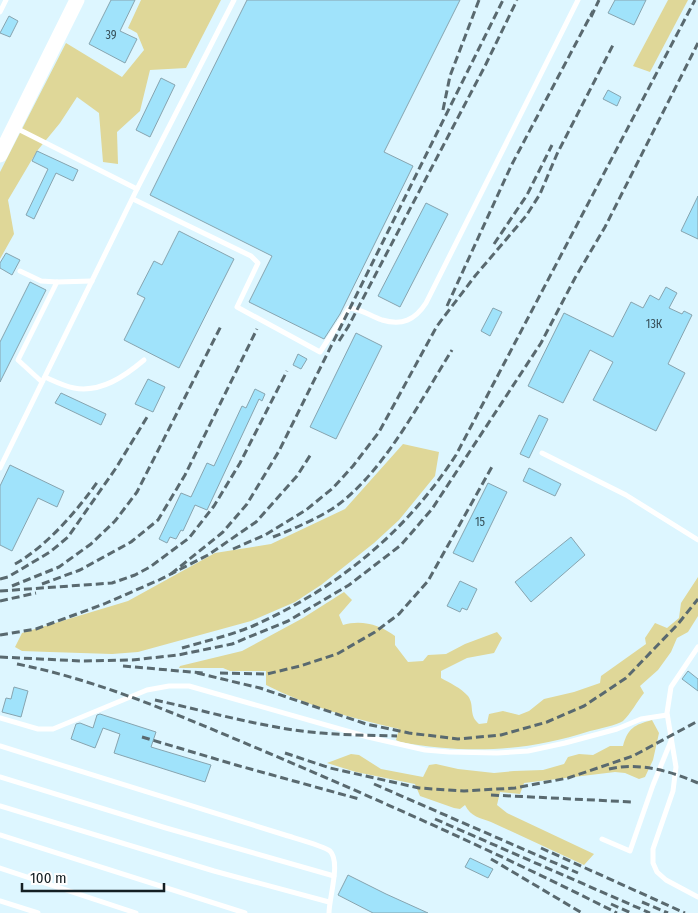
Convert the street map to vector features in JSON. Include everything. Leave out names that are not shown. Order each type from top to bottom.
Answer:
[{"type":"main road","points":[[0,155],[76,0]]},
{"type":"lane","points":[[0,12],[6,0]]},
{"type":"lane","points":[[0,468],[137,189],[234,0]]},
{"type":"lane","points":[[133,199],[251,256],[258,263],[237,307],[320,352],[349,308],[358,309],[382,320],[397,322],[409,320],[418,314],[426,303],[578,0]]},
{"type":"lane","points":[[14,127],[137,189]]},
{"type":"lane","points":[[20,272],[41,282],[92,281]]},
{"type":"lane","points":[[57,282],[18,360],[44,380],[75,388],[97,387],[124,376],[144,360]]},
{"type":"lane","points":[[542,452],[626,495],[698,540]]},
{"type":"lane","points":[[698,647],[672,687],[667,715],[676,767],[673,790],[653,849],[657,872],[666,880],[698,897]]},
{"type":"lane","points":[[0,718],[38,729],[53,729],[147,690],[169,686],[190,686],[255,706],[400,744],[449,752],[478,754],[528,751],[617,729],[641,719],[667,715]]},
{"type":"lane","points":[[602,839],[630,851],[653,785],[672,740]]},
{"type":"lane","points":[[0,746],[329,850],[334,858],[334,876],[329,913]]},
{"type":"lane","points":[[0,777],[166,828],[334,876]]},
{"type":"lane","points":[[0,806],[214,871],[329,902]]},
{"type":"lane","points":[[0,835],[245,913]]},
{"type":"lane","points":[[0,868],[136,913]]},
{"type":"lane","points":[[0,901],[38,913]]},
{"type":"shaded area","points":[[141,0],[221,0],[186,68],[150,70],[140,111],[117,132],[118,164],[103,162],[99,113],[77,97],[60,123],[37,151],[8,200],[14,234],[0,259],[0,172],[66,43],[122,77],[144,50],[137,33],[128,28]]},
{"type":"shaded area","points":[[668,0],[688,0],[650,72],[633,66]]},
{"type":"shaded area","points":[[403,444],[439,452],[435,476],[399,520],[374,543],[321,585],[295,602],[251,621],[138,652],[112,654],[22,651],[15,647],[22,633],[128,601],[215,553],[271,544],[345,509]]},
{"type":"shaded area","points":[[698,577],[698,616],[688,632],[677,638],[671,652],[658,670],[640,686],[644,693],[626,718],[612,725],[542,743],[496,749],[472,749],[425,746],[400,742],[396,740],[399,729],[331,711],[266,685],[266,671],[230,671],[223,668],[179,668],[180,666],[242,651],[303,618],[344,592],[352,600],[339,615],[343,625],[350,623],[371,624],[389,632],[395,636],[395,645],[408,662],[423,661],[428,655],[446,654],[465,644],[497,632],[502,638],[494,653],[467,658],[441,671],[441,678],[459,688],[468,696],[476,721],[479,724],[487,723],[489,714],[503,711],[519,715],[529,711],[544,699],[574,692],[600,683],[601,676],[646,644],[645,638],[655,623],[667,628],[679,618],[681,603]]},
{"type":"shaded area","points":[[652,720],[659,733],[653,760],[645,777],[639,779],[625,773],[615,772],[524,783],[520,794],[500,792],[497,805],[507,813],[594,854],[584,865],[476,816],[465,805],[460,809],[454,808],[420,796],[415,784],[356,772],[327,763],[351,754],[359,755],[381,769],[423,777],[429,765],[436,764],[458,769],[494,773],[543,770],[564,764],[568,757],[579,754],[593,755],[610,746],[623,746],[627,735],[633,728]]},
{"type":"building","points":[[111,0],[135,0],[120,31],[137,39],[125,63],[89,44]]},
{"type":"building","points":[[247,0],[460,0],[384,152],[413,166],[340,314],[324,339],[249,302],[272,256],[150,195]]},
{"type":"building","points":[[615,0],[646,0],[634,25],[608,13]]},
{"type":"building","points":[[9,16],[18,21],[10,37],[0,33]]},
{"type":"building","points":[[161,78],[175,85],[150,137],[136,130]]},
{"type":"building","points":[[608,90],[621,97],[617,106],[603,99]]},
{"type":"building","points":[[37,151],[78,170],[73,181],[56,173],[34,219],[26,215],[48,169],[32,161]]},
{"type":"building","points":[[698,196],[698,239],[681,231]]},
{"type":"building","points":[[426,203],[448,214],[400,307],[378,296]]},
{"type":"building","points":[[179,231],[234,259],[179,368],[124,340],[145,298],[137,294],[154,261],[162,265]]},
{"type":"building","points":[[6,253],[20,260],[12,275],[0,268],[0,263]]},
{"type":"building","points":[[30,282],[46,290],[0,382],[0,342]]},
{"type":"building","points":[[666,287],[677,293],[669,308],[682,314],[684,311],[692,315],[668,364],[685,373],[656,431],[593,400],[613,362],[590,350],[563,403],[528,386],[564,313],[613,337],[631,302],[643,308],[650,295],[659,300]]},
{"type":"building","points":[[493,308],[502,312],[490,336],[481,331]]},
{"type":"building","points":[[356,333],[382,346],[336,439],[310,427]]},
{"type":"building","points":[[298,354],[307,359],[301,369],[293,365]]},
{"type":"building","points":[[148,379],[165,387],[153,412],[135,404]]},
{"type":"building","points":[[255,389],[265,394],[262,401],[259,399],[207,510],[195,505],[183,531],[181,530],[176,539],[170,537],[167,543],[159,539],[181,493],[191,497],[207,463],[214,466],[242,406],[246,408]]},
{"type":"building","points":[[61,393],[106,414],[101,425],[55,403]]},
{"type":"building","points":[[539,415],[548,419],[529,458],[520,454]]},
{"type":"building","points":[[10,465],[64,491],[57,507],[38,498],[12,551],[0,545],[0,486]]},
{"type":"building","points":[[529,468],[561,484],[555,496],[523,481]]},
{"type":"building","points":[[488,483],[507,492],[473,562],[453,553]]},
{"type":"building","points":[[571,537],[585,555],[531,602],[515,582]]},
{"type":"building","points":[[460,581],[477,589],[467,610],[462,608],[460,612],[447,606]]},
{"type":"building","points":[[688,671],[698,679],[698,691],[682,679]]},
{"type":"building","points":[[14,687],[28,691],[21,717],[2,712],[6,698],[11,699]]},
{"type":"building","points":[[100,714],[156,732],[151,747],[211,765],[205,782],[114,753],[120,734],[103,728],[95,748],[71,739],[76,724],[80,723],[93,728],[97,715]]},
{"type":"building","points":[[470,858],[493,869],[488,878],[465,867]]},
{"type":"building","points":[[348,875],[428,913],[373,913],[338,895]]},
{"type":"railway","points":[[443,110],[450,76],[479,0]]},
{"type":"railway","points":[[171,574],[223,532],[247,504],[279,451],[503,0]]},
{"type":"railway","points":[[339,341],[485,66],[517,0]]},
{"type":"railway","points":[[591,17],[599,0]]},
{"type":"railway","points":[[182,648],[255,625],[315,593],[342,575],[393,533],[436,483],[456,455],[695,0]]},
{"type":"railway","points":[[447,306],[511,166],[593,11]]},
{"type":"railway","points":[[0,657],[81,661],[132,660],[178,655],[232,644],[288,621],[349,585],[401,545],[432,509],[541,343],[575,278],[605,227],[698,43]]},
{"type":"railway","points":[[233,549],[265,535],[306,510],[333,488],[379,432],[437,326],[475,276],[526,216],[540,194],[557,154],[613,45]]},
{"type":"railway","points":[[494,244],[527,195],[552,145]]},
{"type":"railway","points":[[12,586],[59,567],[91,544],[115,521],[137,492],[222,324]]},
{"type":"railway","points":[[42,584],[80,570],[131,542],[158,520],[185,475],[257,329]]},
{"type":"railway","points":[[273,537],[332,509],[368,477],[399,436],[452,350]]},
{"type":"railway","points":[[0,591],[112,583],[135,575],[150,567],[189,538],[214,506],[240,463],[287,371]]},
{"type":"railway","points":[[0,579],[8,577],[50,552],[68,537],[116,468],[149,414]]},
{"type":"railway","points":[[0,635],[36,629],[104,604],[159,580],[208,555],[256,522],[297,476],[311,454]]},
{"type":"railway","points":[[220,673],[267,674],[337,654],[375,632],[399,614],[428,581],[493,465]]},
{"type":"railway","points":[[15,564],[50,538],[81,504],[98,481]]},
{"type":"railway","points":[[0,601],[36,593]]},
{"type":"railway","points":[[197,673],[260,688],[366,724],[409,733],[458,739],[501,735],[547,722],[584,706],[626,678],[678,624],[698,599]]},
{"type":"railway","points":[[17,664],[49,671],[112,690],[205,726],[443,829],[617,913]]},
{"type":"railway","points":[[123,666],[203,673]]},
{"type":"railway","points":[[155,700],[294,730],[332,734],[397,736]]},
{"type":"railway","points":[[285,753],[330,768],[419,788],[464,791],[515,788],[568,778],[633,756],[698,721]]},
{"type":"railway","points":[[142,737],[359,799]]},
{"type":"railway","points":[[609,769],[643,767],[666,771],[698,783]]},
{"type":"railway","points":[[374,784],[578,873]]},
{"type":"railway","points":[[491,795],[633,802]]},
{"type":"railway","points":[[435,819],[650,913]]},
{"type":"railway","points":[[541,848],[685,913]]},
{"type":"railway","points":[[491,859],[582,913]]},
{"type":"railway","points":[[642,902],[668,913]]},
{"type":"railway","points":[[611,904],[631,913]]}]
